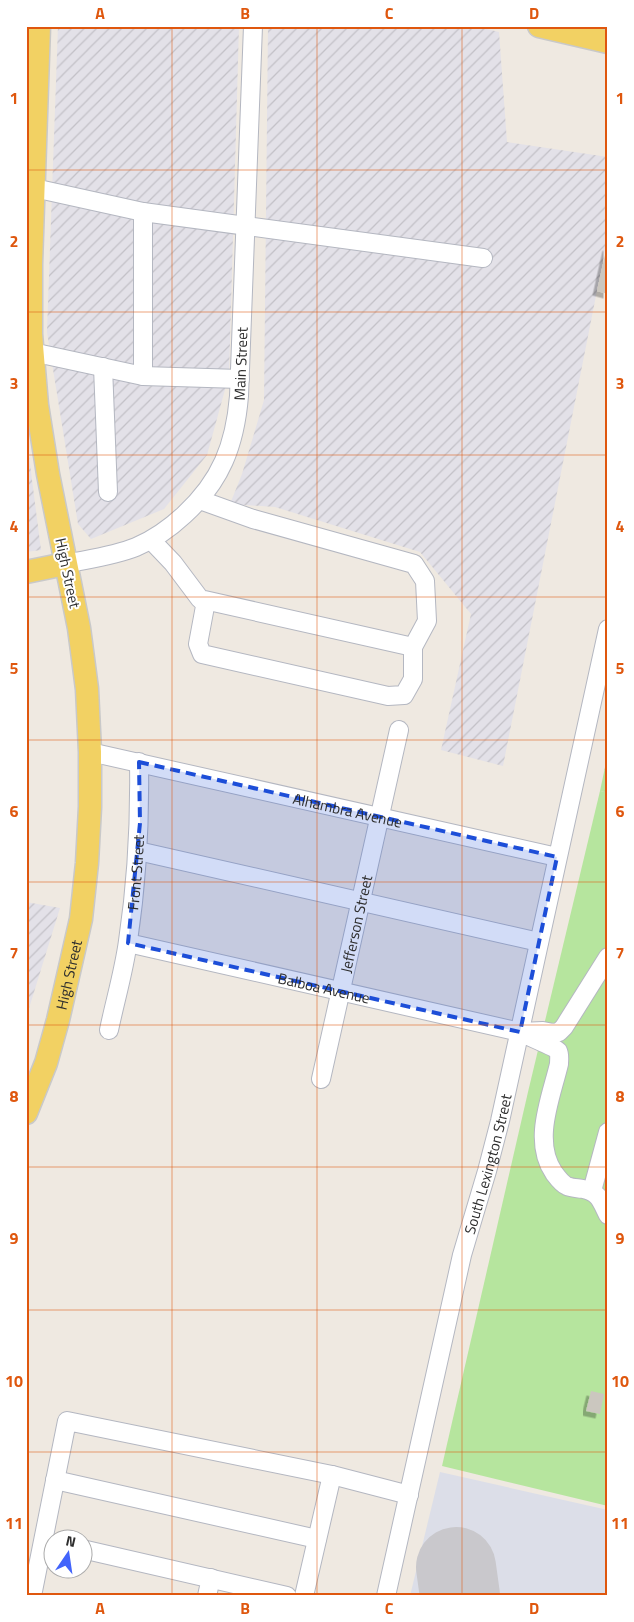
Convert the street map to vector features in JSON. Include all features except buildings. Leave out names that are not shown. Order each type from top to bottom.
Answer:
[{"type":"main road","name":"High Street","points":[[26,1113],[46,1063],[58,1020],[81,919],[90,817],[90,752],[79,628],[65,564],[37,405],[28,309],[29,228],[34,188],[40,26]]},
{"type":"main road","points":[[539,26],[608,42]]},
{"type":"main road","name":"Main Street","points":[[26,572],[65,564]]},
{"type":"street","name":"Main Street","points":[[65,564],[123,552],[151,540],[174,524],[200,500],[218,474],[228,452],[237,415],[240,379],[253,26]]},
{"type":"street","points":[[34,188],[143,212],[483,258]]},
{"type":"street","points":[[143,212],[143,376]]},
{"type":"street","points":[[32,352],[143,376],[240,379]]},
{"type":"street","points":[[104,367],[108,492]]},
{"type":"street","points":[[200,500],[253,519],[414,564],[426,581],[427,621],[414,647],[413,680],[404,695],[388,696],[202,654],[198,644],[206,601]]},
{"type":"street","points":[[151,540],[173,563],[200,599],[414,647]]},
{"type":"street","name":"South Lexington Street","points":[[386,1596],[462,1256],[474,1211],[488,1171],[520,1032],[556,858],[608,629]]},
{"type":"street","name":"Jefferson Street","points":[[321,1079],[400,730]]},
{"type":"street","points":[[90,752],[139,762]]},
{"type":"street","name":"Alhambra Avenue","points":[[139,762],[556,858]]},
{"type":"street","name":"Front Street","points":[[109,1030],[128,943],[136,883],[140,823],[139,762]]},
{"type":"street","points":[[138,851],[539,942]]},
{"type":"street","name":"Balboa Avenue","points":[[128,943],[520,1032]]},
{"type":"street","points":[[520,1032],[544,1030],[553,1033],[559,1032],[606,964]]},
{"type":"street","points":[[520,1032],[541,1043],[554,1047],[559,1055],[559,1064],[543,1138],[550,1167],[557,1178],[567,1186],[592,1191],[600,1199],[608,1215]]},
{"type":"street","points":[[592,1191],[608,1132]]},
{"type":"street","points":[[49,1530],[55,1480],[67,1421],[332,1475],[410,1495]]},
{"type":"street","points":[[304,1596],[332,1475]]},
{"type":"street","points":[[55,1480],[317,1539]]},
{"type":"street","points":[[92,1551],[287,1596]]},
{"type":"street","points":[[32,1596],[42,1562]]},
{"type":"street","points":[[207,1596],[211,1578]]},
{"type":"highlighted area","points":[[139,762],[557,857],[520,1032],[128,943],[140,823]]},
{"type":"shaded area","points":[[58,26],[239,26],[229,375],[207,455],[164,509],[91,539],[78,524],[47,332]]},
{"type":"shaded area","points":[[268,26],[475,26],[499,32],[507,142],[608,157],[608,235],[503,766],[441,750],[471,614],[420,552],[275,507],[230,504],[242,474],[264,400]]},
{"type":"shaded area","points":[[26,433],[41,550],[26,552]]},
{"type":"shaded area","points":[[26,902],[60,908],[26,1018]]},
{"type":"shaded area","points":[[440,1472],[608,1510],[608,1596],[410,1596]]},
{"type":"green space","points":[[608,753],[608,792],[600,791]]},
{"type":"green space","points":[[600,791],[608,792],[608,1506],[442,1466],[528,1092]]},
{"type":"runway","points":[[456,1567],[460,1596]]}]
